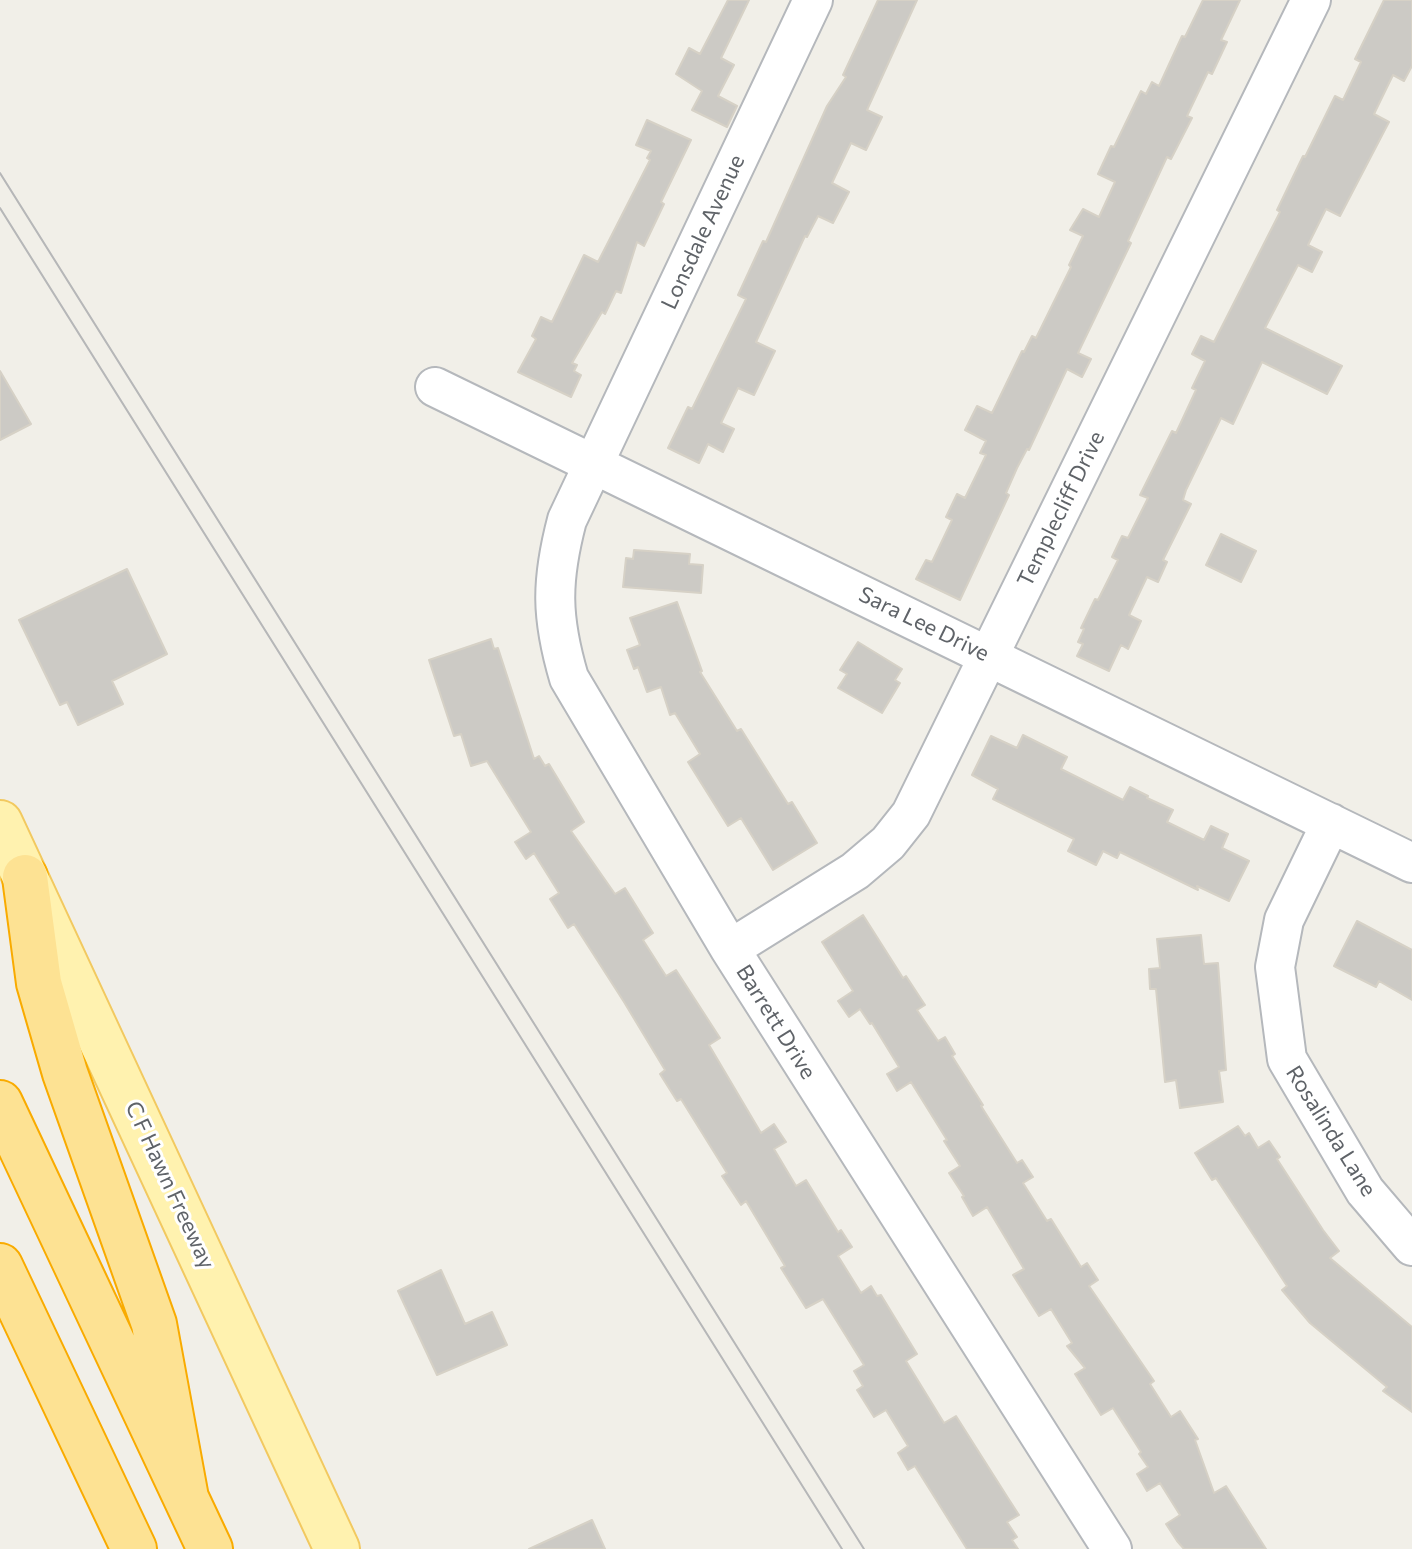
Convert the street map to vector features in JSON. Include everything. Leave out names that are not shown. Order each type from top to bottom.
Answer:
[{"type":"highway","points":[[25,877],[39,983],[65,1073],[154,1324],[186,1498]]},
{"type":"highway","points":[[0,1103],[210,1549]]},
{"type":"highway","points":[[0,1266],[134,1549]]},
{"type":"main road","name":"C F Hawn Freeway","points":[[0,823],[337,1549]]},
{"type":"street","name":"Lonsdale Avenue","points":[[593,464],[813,0]]},
{"type":"street","name":"Templecliff Drive","points":[[730,949],[855,871],[888,843],[911,814],[1311,0]]},
{"type":"street","name":"Sara Lee Drive","points":[[435,387],[1412,863]]},
{"type":"street","name":"Barrett Drive","points":[[593,464],[567,520],[556,562],[554,601],[558,642],[569,678],[730,949],[1112,1549]]},
{"type":"street","name":"Rosalinda Lane","points":[[1331,823],[1284,920],[1275,967],[1287,1059],[1365,1191],[1412,1246]]},
{"type":"building","points":[[728,0],[749,0],[721,58],[734,65],[718,96],[737,106],[727,127],[692,110],[702,91],[676,74],[689,48],[700,54]]},
{"type":"building","points":[[878,0],[917,0],[867,110],[882,117],[866,150],[851,143],[832,183],[849,192],[833,223],[818,216],[805,236],[756,342],[775,351],[754,395],[738,388],[721,423],[734,429],[723,452],[708,444],[699,463],[668,448],[688,407],[692,409],[746,299],[738,295],[763,241],[766,242],[827,106],[846,77],[843,75]]},
{"type":"building","points":[[1203,0],[1240,0],[1221,40],[1227,42],[1212,74],[1208,72],[1187,116],[1192,118],[1171,159],[1167,157],[1128,241],[1131,243],[1078,353],[1091,359],[1082,377],[1067,369],[1029,450],[1017,468],[1006,493],[1009,495],[960,600],[916,579],[926,560],[932,562],[952,520],[946,517],[957,494],[965,498],[986,455],[980,453],[986,441],[965,430],[977,406],[992,413],[1022,351],[1032,336],[1036,338],[1083,236],[1070,230],[1083,209],[1099,217],[1115,182],[1098,174],[1111,146],[1114,147],[1141,91],[1146,94],[1152,82],[1159,86]]},
{"type":"building","points":[[1384,0],[1412,0],[1412,66],[1404,81],[1393,75],[1374,114],[1389,122],[1340,216],[1326,209],[1308,245],[1322,252],[1312,272],[1298,265],[1265,328],[1342,366],[1327,394],[1262,362],[1233,424],[1221,418],[1186,490],[1183,500],[1191,504],[1163,560],[1167,562],[1158,582],[1147,577],[1129,615],[1141,621],[1128,649],[1121,645],[1109,671],[1077,656],[1083,644],[1078,642],[1084,629],[1081,628],[1118,560],[1112,557],[1122,536],[1128,538],[1148,498],[1140,495],[1172,431],[1176,433],[1196,390],[1192,388],[1205,361],[1192,354],[1201,336],[1214,342],[1280,212],[1277,210],[1303,156],[1335,96],[1343,100],[1361,62],[1355,59]]},
{"type":"building","points":[[647,120],[691,140],[644,246],[637,242],[621,293],[616,291],[605,314],[602,312],[572,363],[577,365],[574,371],[581,375],[571,397],[518,372],[536,339],[532,336],[541,317],[552,322],[584,255],[598,262],[650,160],[647,158],[651,151],[636,145]]},
{"type":"building","points":[[0,371],[31,424],[0,440]]},
{"type":"building","points":[[1221,534],[1256,551],[1241,582],[1206,565]]},
{"type":"building","points":[[634,550],[690,554],[689,564],[703,565],[701,593],[623,587],[626,558],[633,559]]},
{"type":"building","points":[[127,569],[167,654],[112,681],[123,704],[78,725],[67,702],[60,705],[19,620]]},
{"type":"building","points":[[677,602],[700,672],[737,731],[741,729],[788,804],[792,802],[817,843],[773,870],[741,818],[728,826],[688,762],[700,754],[675,713],[670,715],[661,687],[647,692],[638,667],[634,669],[627,650],[640,645],[630,618]]},
{"type":"building","points":[[491,639],[494,649],[498,648],[534,759],[539,756],[545,766],[549,764],[584,822],[571,831],[615,894],[625,888],[653,933],[643,940],[666,976],[676,970],[720,1038],[709,1045],[761,1133],[774,1124],[786,1142],[774,1149],[796,1186],[806,1180],[838,1232],[841,1230],[852,1247],[838,1256],[861,1293],[871,1286],[877,1296],[881,1295],[917,1354],[906,1361],[944,1423],[956,1416],[1019,1515],[1007,1522],[1017,1537],[1012,1540],[1018,1549],[967,1549],[915,1466],[908,1470],[898,1453],[908,1446],[886,1410],[874,1417],[857,1390],[863,1386],[854,1371],[864,1365],[823,1299],[806,1308],[746,1201],[741,1205],[722,1176],[727,1173],[681,1099],[677,1101],[660,1074],[665,1070],[624,1002],[574,924],[568,928],[550,899],[559,893],[534,853],[526,859],[515,842],[531,832],[487,761],[471,766],[461,734],[454,736],[429,660]]},
{"type":"building","points":[[858,642],[902,669],[895,680],[900,683],[882,713],[838,688],[847,674],[840,670]]},
{"type":"building","points":[[1023,735],[1067,757],[1061,769],[1123,800],[1130,787],[1173,810],[1167,822],[1204,840],[1211,826],[1228,834],[1222,848],[1249,861],[1229,901],[1197,886],[1198,890],[1120,852],[1117,858],[1103,851],[1096,865],[1068,851],[1074,839],[993,799],[998,789],[972,775],[991,736],[1017,748]]},
{"type":"building","points":[[863,915],[903,978],[906,976],[925,1005],[917,1010],[938,1041],[945,1037],[955,1054],[952,1056],[981,1106],[1017,1163],[1022,1160],[1033,1177],[1023,1183],[1047,1221],[1051,1219],[1081,1267],[1087,1263],[1098,1280],[1089,1286],[1154,1381],[1150,1384],[1171,1417],[1180,1411],[1198,1439],[1195,1440],[1214,1493],[1226,1486],[1266,1549],[1184,1549],[1166,1524],[1180,1515],[1160,1483],[1147,1491],[1137,1474],[1148,1467],[1139,1454],[1141,1452],[1113,1408],[1101,1415],[1075,1374],[1085,1368],[1067,1346],[1072,1343],[1051,1309],[1039,1316],[1013,1275],[1024,1269],[987,1207],[973,1216],[949,1173],[960,1166],[911,1082],[897,1091],[887,1074],[899,1067],[872,1023],[860,1009],[849,1017],[838,1001],[853,991],[822,942]]},
{"type":"building","points":[[1357,921],[1412,950],[1412,1000],[1379,981],[1376,987],[1334,966]]},
{"type":"building","points":[[1201,935],[1204,964],[1218,963],[1226,1070],[1219,1071],[1223,1102],[1180,1108],[1176,1080],[1165,1082],[1156,989],[1150,989],[1149,969],[1160,968],[1157,939]]},
{"type":"building","points":[[1238,1126],[1245,1136],[1249,1133],[1258,1148],[1269,1141],[1280,1157],[1277,1159],[1339,1251],[1330,1258],[1412,1327],[1412,1412],[1383,1391],[1387,1387],[1310,1323],[1282,1290],[1287,1286],[1216,1178],[1212,1180],[1195,1153]]},
{"type":"building","points":[[441,1270],[465,1324],[492,1312],[507,1345],[437,1375],[398,1291]]},
{"type":"building","points":[[592,1520],[605,1549],[529,1549]]},
{"type":"tram line","points":[[0,173],[864,1549]]},
{"type":"tram line","points":[[0,208],[842,1549]]}]
